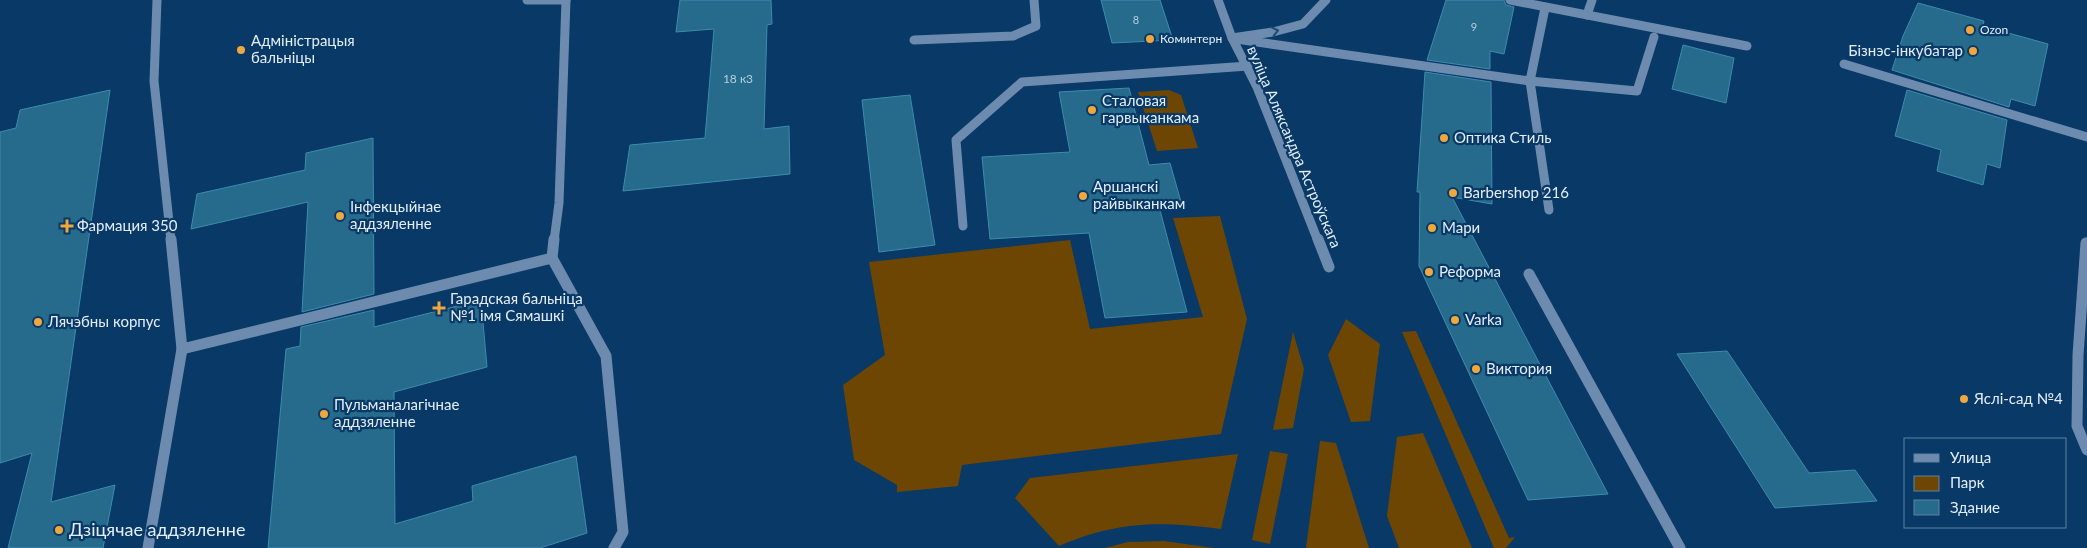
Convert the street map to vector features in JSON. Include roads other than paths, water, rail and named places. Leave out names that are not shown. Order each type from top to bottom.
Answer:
[{"type":"street","points":[[148,548],[182,349],[154,81],[157,0]]},
{"type":"street","points":[[527,0],[566,0],[559,203],[552,258],[606,356],[623,532],[614,548]]},
{"type":"street","points":[[914,40],[1012,36],[1036,26],[1034,0]]},
{"type":"street","name":"вуліца Аляксандра Астроўскага","points":[[1218,0],[1232,38],[1248,66],[1329,267]]},
{"type":"street","name":"вуліца Аляксандра Астроўскага","points":[[1232,38],[1273,32],[1303,24],[1326,0]]},
{"type":"street","points":[[1510,0],[1747,46]]},
{"type":"street","points":[[1587,16],[1592,0]]},
{"type":"street","points":[[1545,8],[1530,80],[1549,210]]},
{"type":"street","points":[[1232,38],[1530,80],[1637,91],[1654,38]]},
{"type":"street","points":[[1844,64],[2087,136]]},
{"type":"street","points":[[963,226],[956,140],[1022,82],[1248,66]]},
{"type":"street","points":[[2087,235],[2078,355],[2077,426],[2087,450]]},
{"type":"street","points":[[182,349],[552,258]]},
{"type":"street","points":[[1529,274],[1680,548]]},
{"type":"place","name":"Ozon","points":[[1970,30]]},
{"type":"place","name":"Коминтерн","points":[[1150,39]]},
{"type":"place","name":"Адміністрацыя бальніцы","points":[[241,50]]},
{"type":"place","name":"Бізнэс-інкубатар","points":[[1973,51]]},
{"type":"place","name":"Сталовая гарвыканкама","points":[[1092,110]]},
{"type":"place","name":"Оптика Стиль","points":[[1444,138]]},
{"type":"place","name":"Barbershop 216","points":[[1453,193]]},
{"type":"place","name":"Аршанскі райвыканкам","points":[[1083,196]]},
{"type":"place","name":"Інфекцыйнае аддзяленне","points":[[340,216]]},
{"type":"place","name":"Фармация 350","points":[[67,226]]},
{"type":"place","name":"Мари","points":[[1432,228]]},
{"type":"place","name":"Реформа","points":[[1429,272]]},
{"type":"place","name":"Гарадская бальніца №1 імя Сямашкі","points":[[439,308]]},
{"type":"place","name":"Varka","points":[[1455,320]]},
{"type":"place","name":"Лячэбны корпус","points":[[38,322]]},
{"type":"place","name":"Виктория","points":[[1476,369]]},
{"type":"place","name":"Яслі-сад №4","points":[[1964,399]]},
{"type":"place","name":"Пульманалагічнае аддзяленне","points":[[324,414]]},
{"type":"place","name":"Дзіцячае аддзяленне","points":[[59,530]]}]
